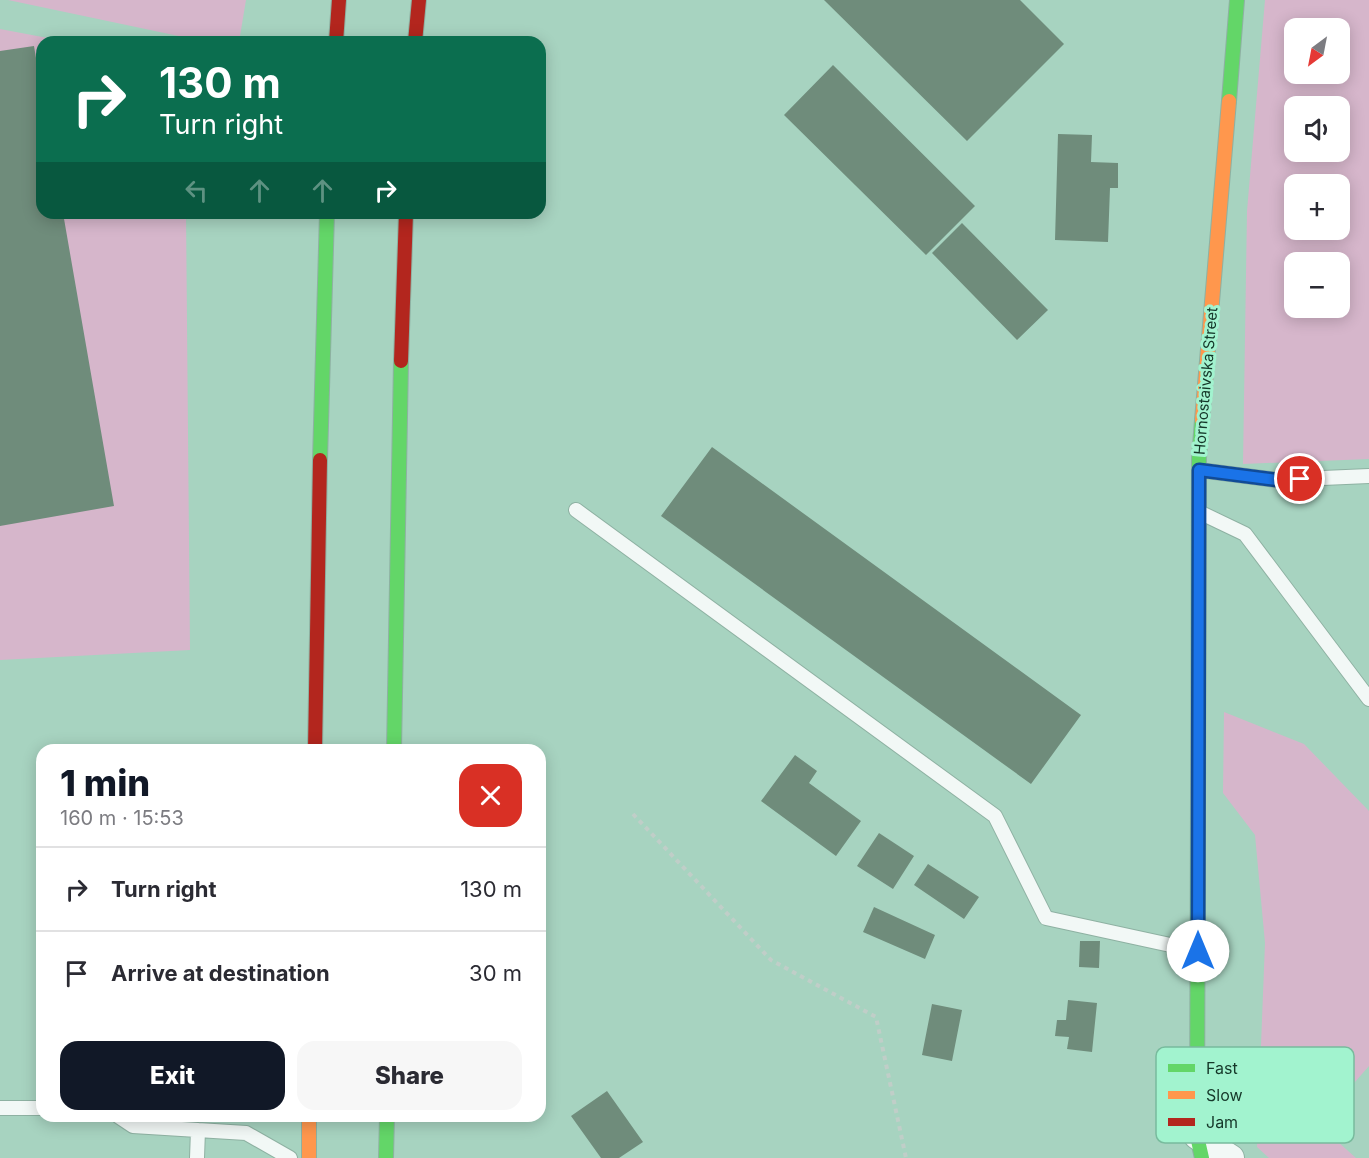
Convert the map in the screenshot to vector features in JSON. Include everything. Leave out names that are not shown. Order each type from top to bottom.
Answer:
[{"type":"main road","points":[[336,36],[339,0]]},
{"type":"main road","points":[[416,36],[419,0]]},
{"type":"main road","name":"Hornostaivska Street","points":[[1199,1047],[1199,470],[1237,0]]},
{"type":"main road","points":[[315,744],[327,219]]},
{"type":"main road","points":[[394,744],[402,303],[406,219]]},
{"type":"main road","points":[[309,1122],[309,1158]]},
{"type":"main road","points":[[386,1158],[387,1122]]},
{"type":"street","points":[[1200,1147],[1231,1158]]},
{"type":"lane","points":[[1199,470],[1277,480],[1369,476]]},
{"type":"lane","points":[[576,510],[995,816],[1046,918],[1198,951]]},
{"type":"lane","points":[[1199,512],[1245,534],[1369,699]]},
{"type":"lane","points":[[0,1108],[36,1108]]},
{"type":"lane","points":[[127,1122],[133,1126],[246,1133],[290,1158]]},
{"type":"lane","points":[[197,1158],[198,1130]]},
{"type":"path","points":[[633,814],[771,960],[876,1017],[906,1158]]},
{"type":"shaded area","points":[[8,0],[246,0],[240,36],[179,36]]},
{"type":"shaded area","points":[[1265,0],[1369,0],[1369,459],[1243,464],[1247,211]]},
{"type":"shaded area","points":[[0,29],[37,36],[36,219],[186,219],[190,650],[0,660]]},
{"type":"shaded area","points":[[1224,712],[1304,744],[1369,811],[1369,1066],[1354,1083],[1354,1047],[1261,1047],[1265,943],[1255,835],[1223,793]]},
{"type":"shaded area","points":[[1257,1143],[1339,1143],[1356,1158],[1269,1158],[1257,1147]]},
{"type":"building","points":[[824,0],[1020,0],[1064,44],[967,141]]},
{"type":"building","points":[[34,46],[36,58],[36,219],[64,219],[114,506],[0,526],[0,51]]},
{"type":"building","points":[[833,65],[975,206],[926,255],[784,115]]},
{"type":"building","points":[[1058,134],[1092,135],[1091,162],[1118,163],[1118,188],[1110,188],[1108,242],[1055,240]]},
{"type":"building","points":[[962,223],[1048,310],[1017,340],[932,253]]},
{"type":"building","points":[[712,447],[1081,715],[1031,784],[661,516]]},
{"type":"building","points":[[795,755],[817,771],[809,783],[861,821],[836,856],[761,801]]},
{"type":"building","points":[[879,833],[914,856],[893,889],[857,866]]},
{"type":"building","points":[[928,864],[979,897],[964,919],[914,885]]},
{"type":"building","points":[[874,907],[935,935],[925,959],[863,932]]},
{"type":"building","points":[[1080,941],[1100,941],[1099,968],[1079,967]]},
{"type":"building","points":[[1068,1000],[1097,1003],[1092,1052],[1067,1049],[1069,1037],[1055,1036],[1057,1020],[1066,1020]]},
{"type":"building","points":[[932,1004],[962,1010],[952,1061],[922,1055]]},
{"type":"building","points":[[607,1091],[643,1142],[619,1158],[601,1158],[571,1116]]},
{"type":"traffic: fast","points":[[1229,101],[1237,0]]},
{"type":"traffic: fast","points":[[320,460],[327,219]]},
{"type":"traffic: fast","points":[[394,744],[401,361]]},
{"type":"traffic: fast","points":[[1197,1047],[1199,458],[1202,420]]},
{"type":"traffic: fast","points":[[386,1158],[387,1122]]},
{"type":"traffic: fast","points":[[1199,1143],[1202,1158]]},
{"type":"traffic: slow","points":[[1202,420],[1229,101]]},
{"type":"traffic: slow","points":[[309,1122],[309,1158]]},
{"type":"traffic: jam","points":[[336,36],[339,0]]},
{"type":"traffic: jam","points":[[416,36],[419,0]]},
{"type":"traffic: jam","points":[[401,361],[406,219]]},
{"type":"traffic: jam","points":[[315,744],[320,460]]},
{"type":"route","points":[[1198,951],[1199,470],[1277,480],[1300,479]]}]
